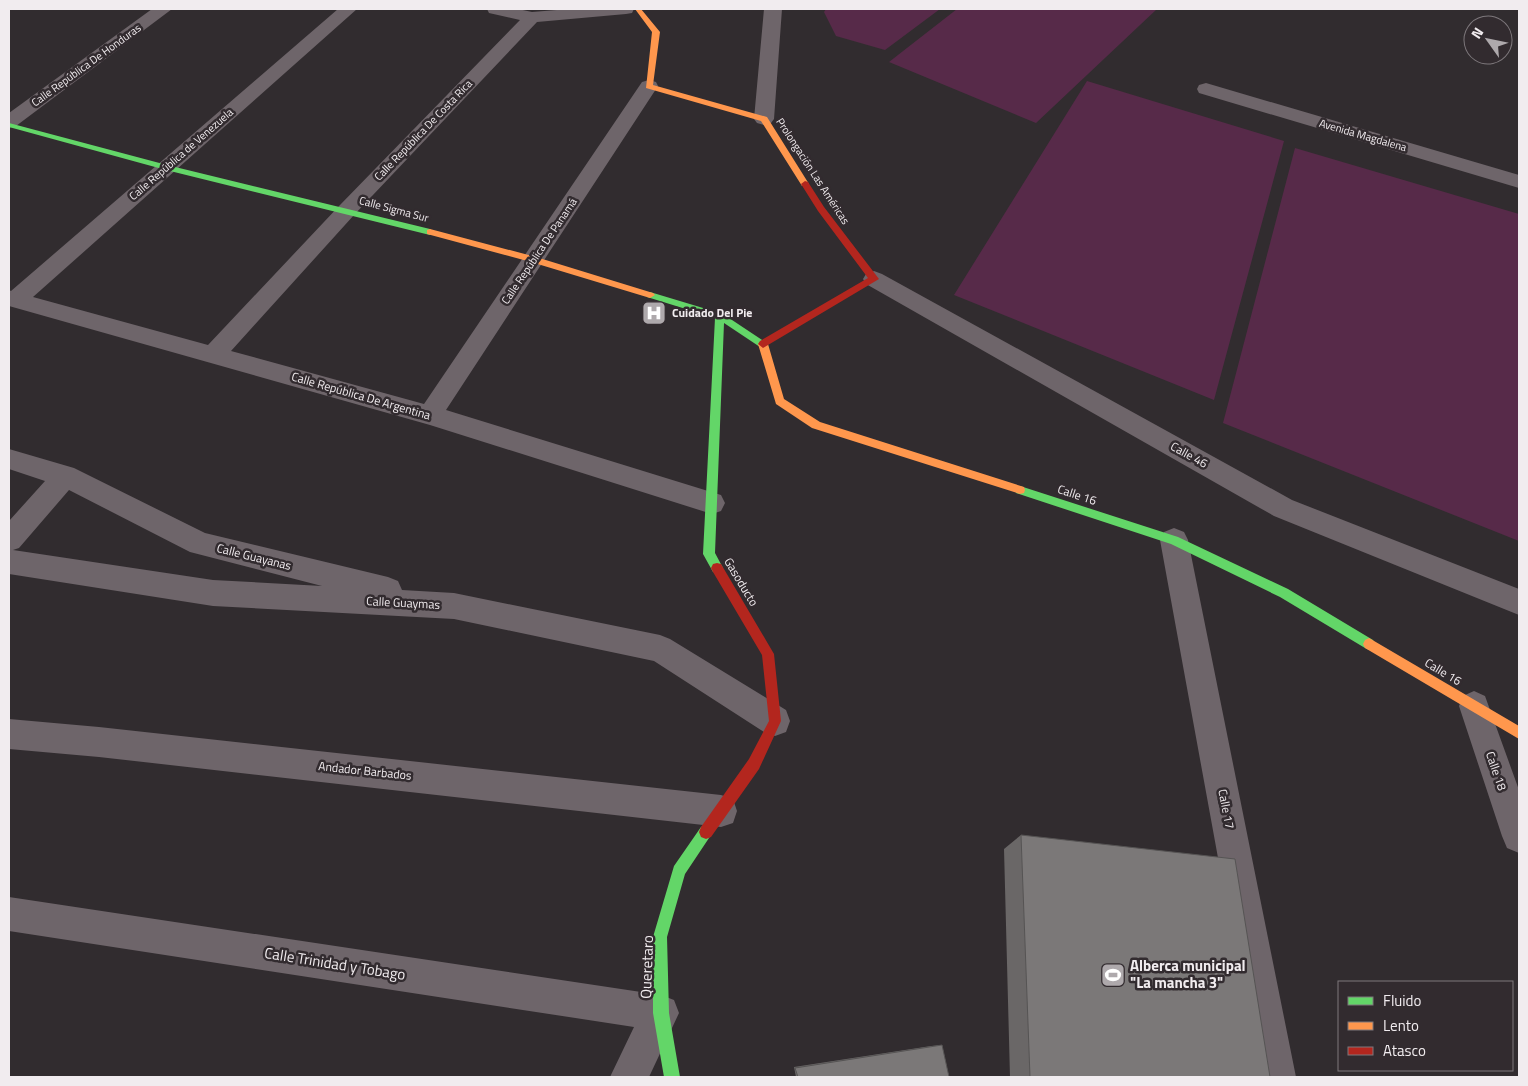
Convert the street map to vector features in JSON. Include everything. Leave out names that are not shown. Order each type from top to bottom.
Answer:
[{"type":"main road","points":[[638,9],[656,32],[650,86]]},
{"type":"main road","name":"Prolongación Las Américas","points":[[650,86],[764,119],[821,209],[874,279]]},
{"type":"main road","name":"Calle Sigma Sur","points":[[9,123],[166,167],[347,210],[534,259],[720,316],[763,344]]},
{"type":"main road","points":[[763,344],[874,279]]},
{"type":"main road","name":"Gasoducto","points":[[720,316],[709,554],[768,654],[775,721]]},
{"type":"main road","name":"Calle 16","points":[[763,344],[780,401],[816,426],[1174,540],[1284,593],[1519,733]]},
{"type":"main road","points":[[721,811],[754,764],[775,721]]},
{"type":"main road","name":"Queretaro","points":[[672,1077],[661,1014],[660,937],[678,871],[721,811]]},
{"type":"street","name":"Calle República De Honduras","points":[[9,123],[163,9]]},
{"type":"street","name":"Calle República de Venezuela","points":[[12,299],[348,9]]},
{"type":"street","points":[[495,9],[532,17],[626,9]]},
{"type":"street","points":[[764,119],[773,9]]},
{"type":"street","name":"Calle República De Costa Rica","points":[[213,355],[347,210],[532,17]]},
{"type":"street","name":"Calle República De Panamá","points":[[430,415],[650,86]]},
{"type":"street","name":"Avenida Magdalena","points":[[1206,89],[1519,182]]},
{"type":"street","name":"Calle 46","points":[[874,279],[1283,508],[1519,602]]},
{"type":"street","name":"Calle República De Argentina","points":[[12,299],[430,415],[712,503]]},
{"type":"street","name":"Calle Guayanas","points":[[9,459],[65,476],[200,544],[454,606]]},
{"type":"street","points":[[9,540],[65,476]]},
{"type":"street","name":"Calle 17","points":[[1174,540],[1277,1077]]},
{"type":"street","name":"Calle Guaymas","points":[[9,562],[213,592],[454,606],[660,649],[775,721]]},
{"type":"street","name":"Calle 18","points":[[1474,706],[1519,836]]},
{"type":"street","name":"Andador Barbados","points":[[9,734],[109,743],[721,811]]},
{"type":"street","name":"Calle Trinidad y Tobago","points":[[9,914],[661,1014]]},
{"type":"street","points":[[628,1077],[661,1014]]},
{"type":"shaded area","points":[[826,9],[940,9],[885,50],[836,36],[824,12]]},
{"type":"shaded area","points":[[957,9],[1157,9],[1036,123],[889,62]]},
{"type":"shaded area","points":[[1087,81],[1284,141],[1214,400],[954,295]]},
{"type":"shaded area","points":[[1295,148],[1519,214],[1519,541],[1223,423]]},
{"type":"building","name":"Alberca municipal \"La mancha 3\"","points":[[1021,835],[1235,859],[1270,1077],[1030,1077]]},
{"type":"building","points":[[942,1045],[949,1077],[798,1077],[795,1068]]},
{"type":"traffic: fast","points":[[9,125],[166,167],[430,232]]},
{"type":"traffic: fast","points":[[650,295],[720,316],[763,344]]},
{"type":"traffic: fast","points":[[717,568],[709,554],[720,316]]},
{"type":"traffic: fast","points":[[1020,490],[1174,540],[1284,593],[1369,644]]},
{"type":"traffic: fast","points":[[672,1077],[661,1013],[660,937],[679,871],[706,832]]},
{"type":"traffic: slow","points":[[638,9],[656,32],[649,86],[764,119],[805,184]]},
{"type":"traffic: slow","points":[[430,232],[533,259],[650,295]]},
{"type":"traffic: slow","points":[[763,344],[780,401],[816,425],[1020,490]]},
{"type":"traffic: slow","points":[[1369,644],[1519,733]]},
{"type":"traffic: jam","points":[[763,344],[874,279],[821,209],[805,184]]},
{"type":"traffic: jam","points":[[706,832],[754,764],[775,721],[768,654],[717,568]]},
{"type":"place","name":"Cuidado Del Pie","points":[[654,313]]},
{"type":"place","name":"Alberca municipal \"La mancha 3\"","points":[[1113,975]]}]
